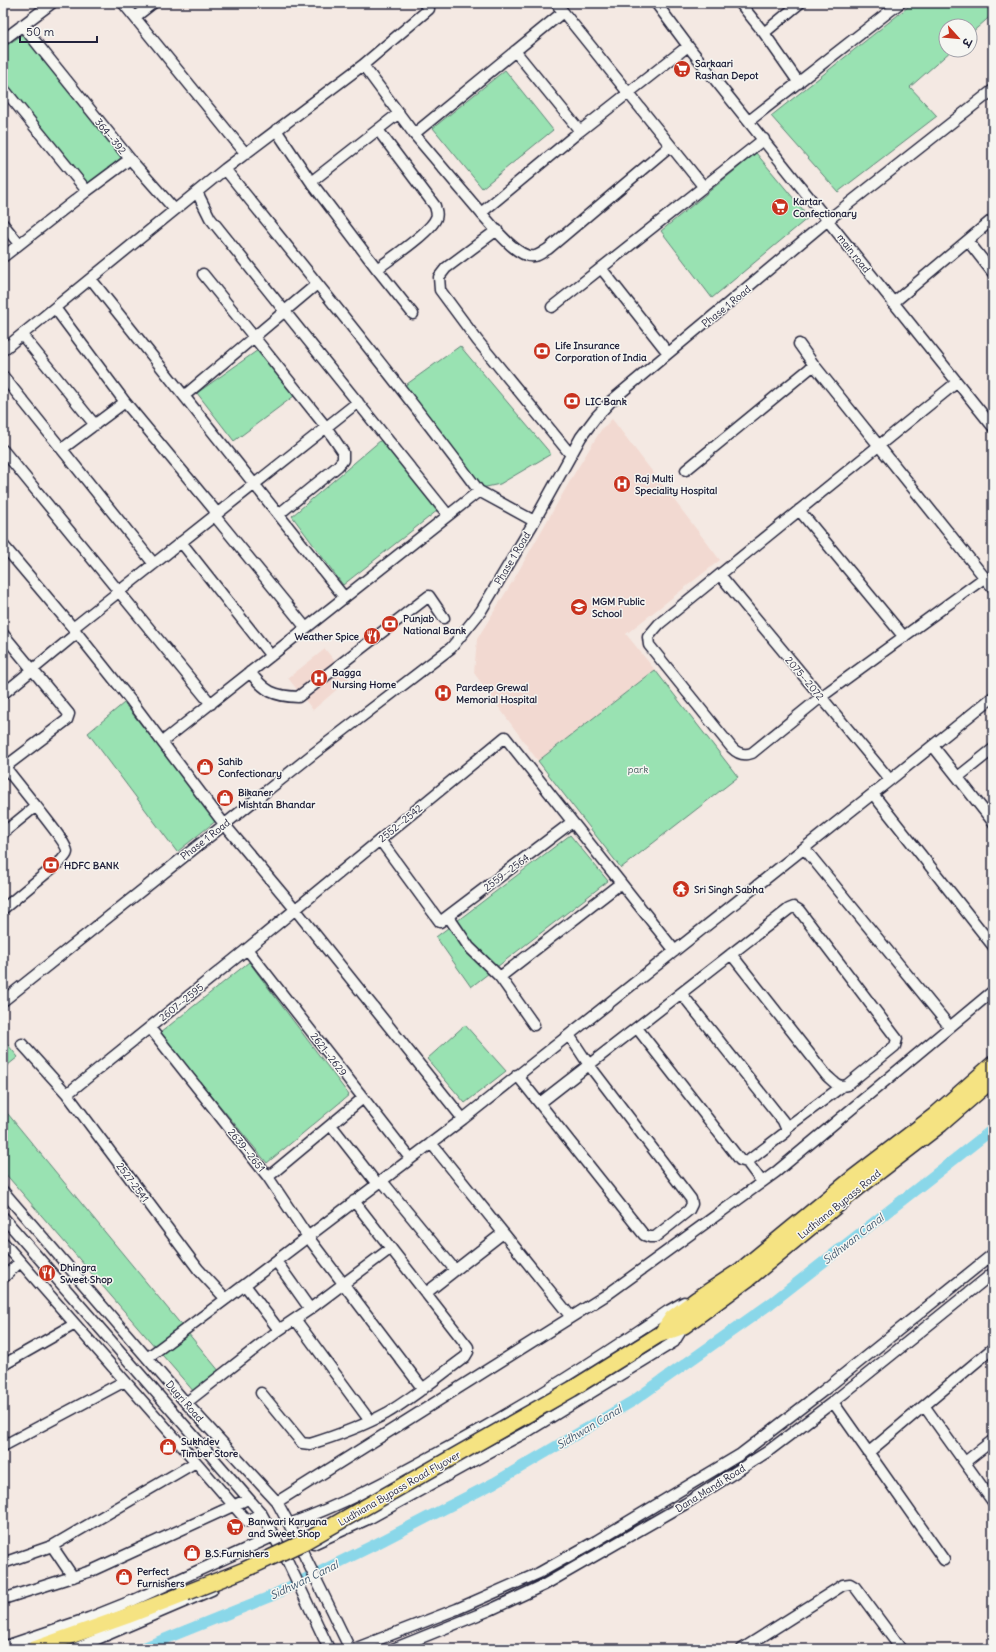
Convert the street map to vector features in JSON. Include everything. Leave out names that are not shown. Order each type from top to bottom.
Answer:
[{"type":"highway","name":"Ludhiana Bypass Road","points":[[697,1299],[741,1270],[853,1178],[934,1116],[993,1064]]},
{"type":"highway","name":"Ludhiana Bypass Road","points":[[684,1326],[748,1279],[854,1192],[941,1124],[993,1079]]},
{"type":"highway","name":"Ludhiana Bypass Road Flyover","points":[[659,1335],[672,1318],[697,1299]]},
{"type":"highway","name":"Ludhiana Bypass Road Flyover","points":[[34,1649],[127,1616],[236,1573],[304,1542],[572,1389],[659,1335],[684,1326]]},
{"type":"street","points":[[3,40],[52,3]]},
{"type":"street","points":[[123,3],[246,154]]},
{"type":"street","points":[[135,17],[153,3]]},
{"type":"street","points":[[556,3],[627,94],[703,186]]},
{"type":"street","name":"main road","points":[[656,3],[688,46],[764,139],[956,383],[993,427]]},
{"type":"street","points":[[740,3],[764,33],[799,83]]},
{"type":"street","points":[[764,33],[800,3]]},
{"type":"street","points":[[749,121],[900,3]]},
{"type":"street","points":[[3,350],[197,192],[276,130],[363,65],[430,5]]},
{"type":"street","points":[[414,134],[563,12]]},
{"type":"street","name":"364--392","points":[[3,257],[86,191],[130,159],[22,25]]},
{"type":"street","points":[[481,213],[580,131],[688,46]]},
{"type":"street","points":[[515,51],[580,131]]},
{"type":"street","points":[[363,65],[414,134],[481,213],[519,252],[530,257],[537,256],[548,248],[670,146]]},
{"type":"street","points":[[3,88],[86,191]]},
{"type":"street","name":"Phase 1 Road","points":[[3,1001],[224,824],[451,648],[481,611],[581,437],[606,406],[624,389],[828,220],[993,90]]},
{"type":"street","points":[[311,182],[399,114]]},
{"type":"street","points":[[276,130],[311,182],[413,314]]},
{"type":"street","points":[[377,269],[428,229],[436,219],[437,214],[435,206],[378,130]]},
{"type":"street","points":[[552,307],[764,139]]},
{"type":"street","points":[[130,159],[175,210]]},
{"type":"street","points":[[225,170],[448,450],[478,491],[534,521]]},
{"type":"street","points":[[197,192],[210,218],[448,515]]},
{"type":"street","points":[[893,303],[993,219]]},
{"type":"street","points":[[3,224],[19,244]]},
{"type":"street","points":[[497,230],[446,268],[439,277],[440,290],[477,340],[571,455]]},
{"type":"street","points":[[968,241],[993,273]]},
{"type":"street","points":[[601,268],[668,353]]},
{"type":"street","points":[[202,274],[326,427],[343,452],[343,460],[338,466],[279,514]]},
{"type":"street","points":[[91,279],[344,597]]},
{"type":"street","points":[[184,396],[317,284]]},
{"type":"street","points":[[55,308],[125,402],[306,628]]},
{"type":"street","points":[[22,335],[95,425]]},
{"type":"street","points":[[799,344],[814,365],[993,588]]},
{"type":"street","points":[[686,470],[814,365]]},
{"type":"street","points":[[3,376],[154,564]]},
{"type":"street","points":[[956,383],[659,624],[648,638],[649,645],[654,654],[727,742],[737,753],[747,755],[752,753],[821,697],[984,578]]},
{"type":"street","points":[[62,449],[125,402]]},
{"type":"street","points":[[3,694],[119,592],[254,483],[358,402]]},
{"type":"street","points":[[3,450],[211,704]]},
{"type":"street","points":[[162,742],[478,491]]},
{"type":"street","points":[[799,510],[904,637]]},
{"type":"street","points":[[181,542],[271,656]]},
{"type":"street","points":[[3,545],[132,702],[224,824],[295,909],[463,1119]]},
{"type":"street","name":"2075--2072","points":[[720,575],[890,780]]},
{"type":"street","points":[[250,672],[261,686],[280,696],[298,697],[429,596],[444,618]]},
{"type":"street","points":[[3,634],[66,710],[69,717],[4,768],[57,834],[67,849],[67,853],[62,860],[3,909]]},
{"type":"street","points":[[147,1358],[463,1119],[993,698]]},
{"type":"street","name":"2552--2542","points":[[295,909],[505,737],[572,822]]},
{"type":"street","points":[[933,746],[993,822]]},
{"type":"street","points":[[958,777],[993,749]]},
{"type":"street","points":[[873,794],[993,946]]},
{"type":"street","points":[[3,833],[36,806]]},
{"type":"street","points":[[572,822],[675,951]]},
{"type":"street","name":"2559--2564","points":[[444,919],[572,822]]},
{"type":"street","points":[[380,840],[444,919],[469,947],[500,977],[534,1025]]},
{"type":"street","points":[[804,848],[950,1027]]},
{"type":"street","points":[[500,977],[621,883]]},
{"type":"street","points":[[540,1103],[789,909],[794,907],[799,910],[897,1039],[895,1046],[848,1085],[841,1087],[786,1128],[786,1132],[747,1162]]},
{"type":"street","name":"2607--2595","points":[[67,1094],[295,909]]},
{"type":"street","name":"2621--2629","points":[[247,949],[410,1158]]},
{"type":"street","points":[[732,954],[827,1076],[841,1087]]},
{"type":"street","points":[[277,1502],[608,1294],[762,1182],[993,991]]},
{"type":"street","points":[[682,993],[783,1121],[786,1128]]},
{"type":"street","name":"2639--2651","points":[[150,1028],[268,1177],[363,1098]]},
{"type":"street","points":[[636,1028],[740,1160],[747,1162],[762,1182]]},
{"type":"street","points":[[517,1075],[644,1235],[655,1237],[689,1210],[692,1204],[691,1199],[589,1065],[569,1035]]},
{"type":"street","name":"2527-2541","points":[[22,1044],[67,1094],[198,1269],[226,1299]]},
{"type":"street","points":[[331,1125],[455,1270]]},
{"type":"street","points":[[431,1143],[571,1318]]},
{"type":"street","points":[[268,1177],[308,1237],[423,1389]]},
{"type":"street","name":"Dugri Road","points":[[3,1191],[186,1403],[277,1502],[290,1524],[350,1649]]},
{"type":"street","points":[[261,1393],[302,1443],[310,1444],[370,1421],[388,1412],[423,1389],[465,1357],[469,1350],[354,1201]]},
{"type":"street","name":"Dugri Road","points":[[3,1217],[260,1513],[286,1558],[329,1649]]},
{"type":"street","points":[[426,1293],[503,1233]]},
{"type":"street","points":[[650,1237],[664,1253]]},
{"type":"street","points":[[3,1242],[247,1521],[260,1513]]},
{"type":"street","points":[[186,1403],[279,1330],[310,1309],[391,1248]]},
{"type":"street","points":[[354,1649],[458,1609],[539,1573],[596,1541],[741,1454],[823,1391],[993,1254]]},
{"type":"street","points":[[276,1261],[310,1309]]},
{"type":"street","points":[[3,1278],[20,1262]]},
{"type":"street","name":"Dana Mandi Road","points":[[393,1649],[490,1610],[544,1585],[594,1558],[685,1504],[767,1452],[833,1402],[993,1272]]},
{"type":"street","points":[[245,1285],[279,1330]]},
{"type":"street","points":[[290,1524],[328,1510],[353,1498],[466,1438],[558,1384],[668,1311],[692,1298],[697,1299]]},
{"type":"street","points":[[295,1319],[370,1421]]},
{"type":"street","points":[[3,1365],[75,1324]]},
{"type":"street","points":[[74,1649],[182,1604],[302,1551],[370,1518],[530,1430],[674,1342],[684,1326]]},
{"type":"street","points":[[869,1452],[993,1348]]},
{"type":"street","points":[[3,1446],[125,1381]]},
{"type":"street","points":[[833,1402],[944,1560]]},
{"type":"street","points":[[925,1406],[993,1502]]},
{"type":"street","points":[[964,1462],[993,1440]]},
{"type":"street","points":[[3,1563],[52,1546],[196,1462]]},
{"type":"street","points":[[3,1599],[91,1572],[248,1499]]},
{"type":"street","points":[[3,1647],[89,1618],[134,1600],[274,1536]]},
{"type":"street","points":[[52,1546],[73,1577]]},
{"type":"street","points":[[742,1649],[843,1586],[850,1584],[856,1587],[901,1649]]},
{"type":"shaded area","name":"MGM Public School","points":[[612,419],[720,560],[626,634],[655,670],[538,761],[474,673],[477,639],[514,579],[601,430]]},
{"type":"shaded area","name":"Bagga Nursing Home","points":[[325,649],[349,679],[313,710],[288,678]]},
{"type":"green space","points":[[913,3],[993,3],[993,14],[978,27],[978,18],[938,18],[938,58],[943,58],[910,87],[937,116],[838,192],[771,116]]},
{"type":"green space","points":[[23,34],[122,157],[87,185],[3,82],[3,48]]},
{"type":"green space","points":[[505,70],[553,130],[482,188],[433,128]]},
{"type":"green space","points":[[756,153],[809,217],[712,298],[661,231]]},
{"type":"green space","points":[[460,346],[551,454],[500,484],[477,489],[400,389]]},
{"type":"green space","points":[[258,350],[294,396],[234,441],[197,393]]},
{"type":"green space","points":[[381,440],[438,510],[343,585],[292,516]]},
{"type":"green space","name":"park","points":[[655,670],[738,777],[621,868],[538,761]]},
{"type":"green space","points":[[124,703],[217,820],[177,852],[88,733]]},
{"type":"green space","points":[[570,835],[608,881],[471,987],[436,937]]},
{"type":"green space","points":[[249,962],[349,1095],[267,1163],[160,1033]]},
{"type":"green space","points":[[465,1025],[506,1071],[465,1103],[427,1059]]},
{"type":"green space","points":[[3,1039],[18,1057],[3,1069]]},
{"type":"green space","points":[[3,1108],[220,1372],[195,1393],[3,1171]]},
{"type":"waterway","name":"Sidhwan Canal","points":[[140,1649],[269,1597],[378,1543],[494,1483],[633,1401],[770,1304],[993,1129]]},
{"type":"place","name":"Sarkaari Rashan Depot","points":[[682,69]]},
{"type":"place","name":"Kartar Confectionary","points":[[780,207]]},
{"type":"place","name":"Life Insurance Corporation of India","points":[[542,351]]},
{"type":"place","name":"LIC Bank","points":[[572,401]]},
{"type":"place","name":"Raj Multi Speciality Hospital","points":[[622,484]]},
{"type":"place","name":"MGM Public School","points":[[579,607]]},
{"type":"place","name":"Punjab National Bank","points":[[390,624]]},
{"type":"place","name":"Weather Spice","points":[[372,636]]},
{"type":"place","name":"Bagga Nursing Home","points":[[319,678]]},
{"type":"place","name":"Pardeep Grewal Memorial Hospital","points":[[443,693]]},
{"type":"place","name":"Sahib Confectionary","points":[[205,767]]},
{"type":"place","name":"Bikaner Mishtan Bhandar","points":[[225,798]]},
{"type":"place","name":"HDFC BANK","points":[[51,865]]},
{"type":"place","name":"Sri Singh Sabha","points":[[681,889]]},
{"type":"place","name":"Dhingra Sweet Shop","points":[[47,1273]]},
{"type":"place","name":"Sukhdev Timber Store","points":[[168,1447]]},
{"type":"place","name":"Banwari Karyana and Sweet Shop","points":[[235,1527]]},
{"type":"place","name":"B.S.Furnishers","points":[[192,1553]]},
{"type":"place","name":"Perfect Furnishers","points":[[124,1577]]}]
